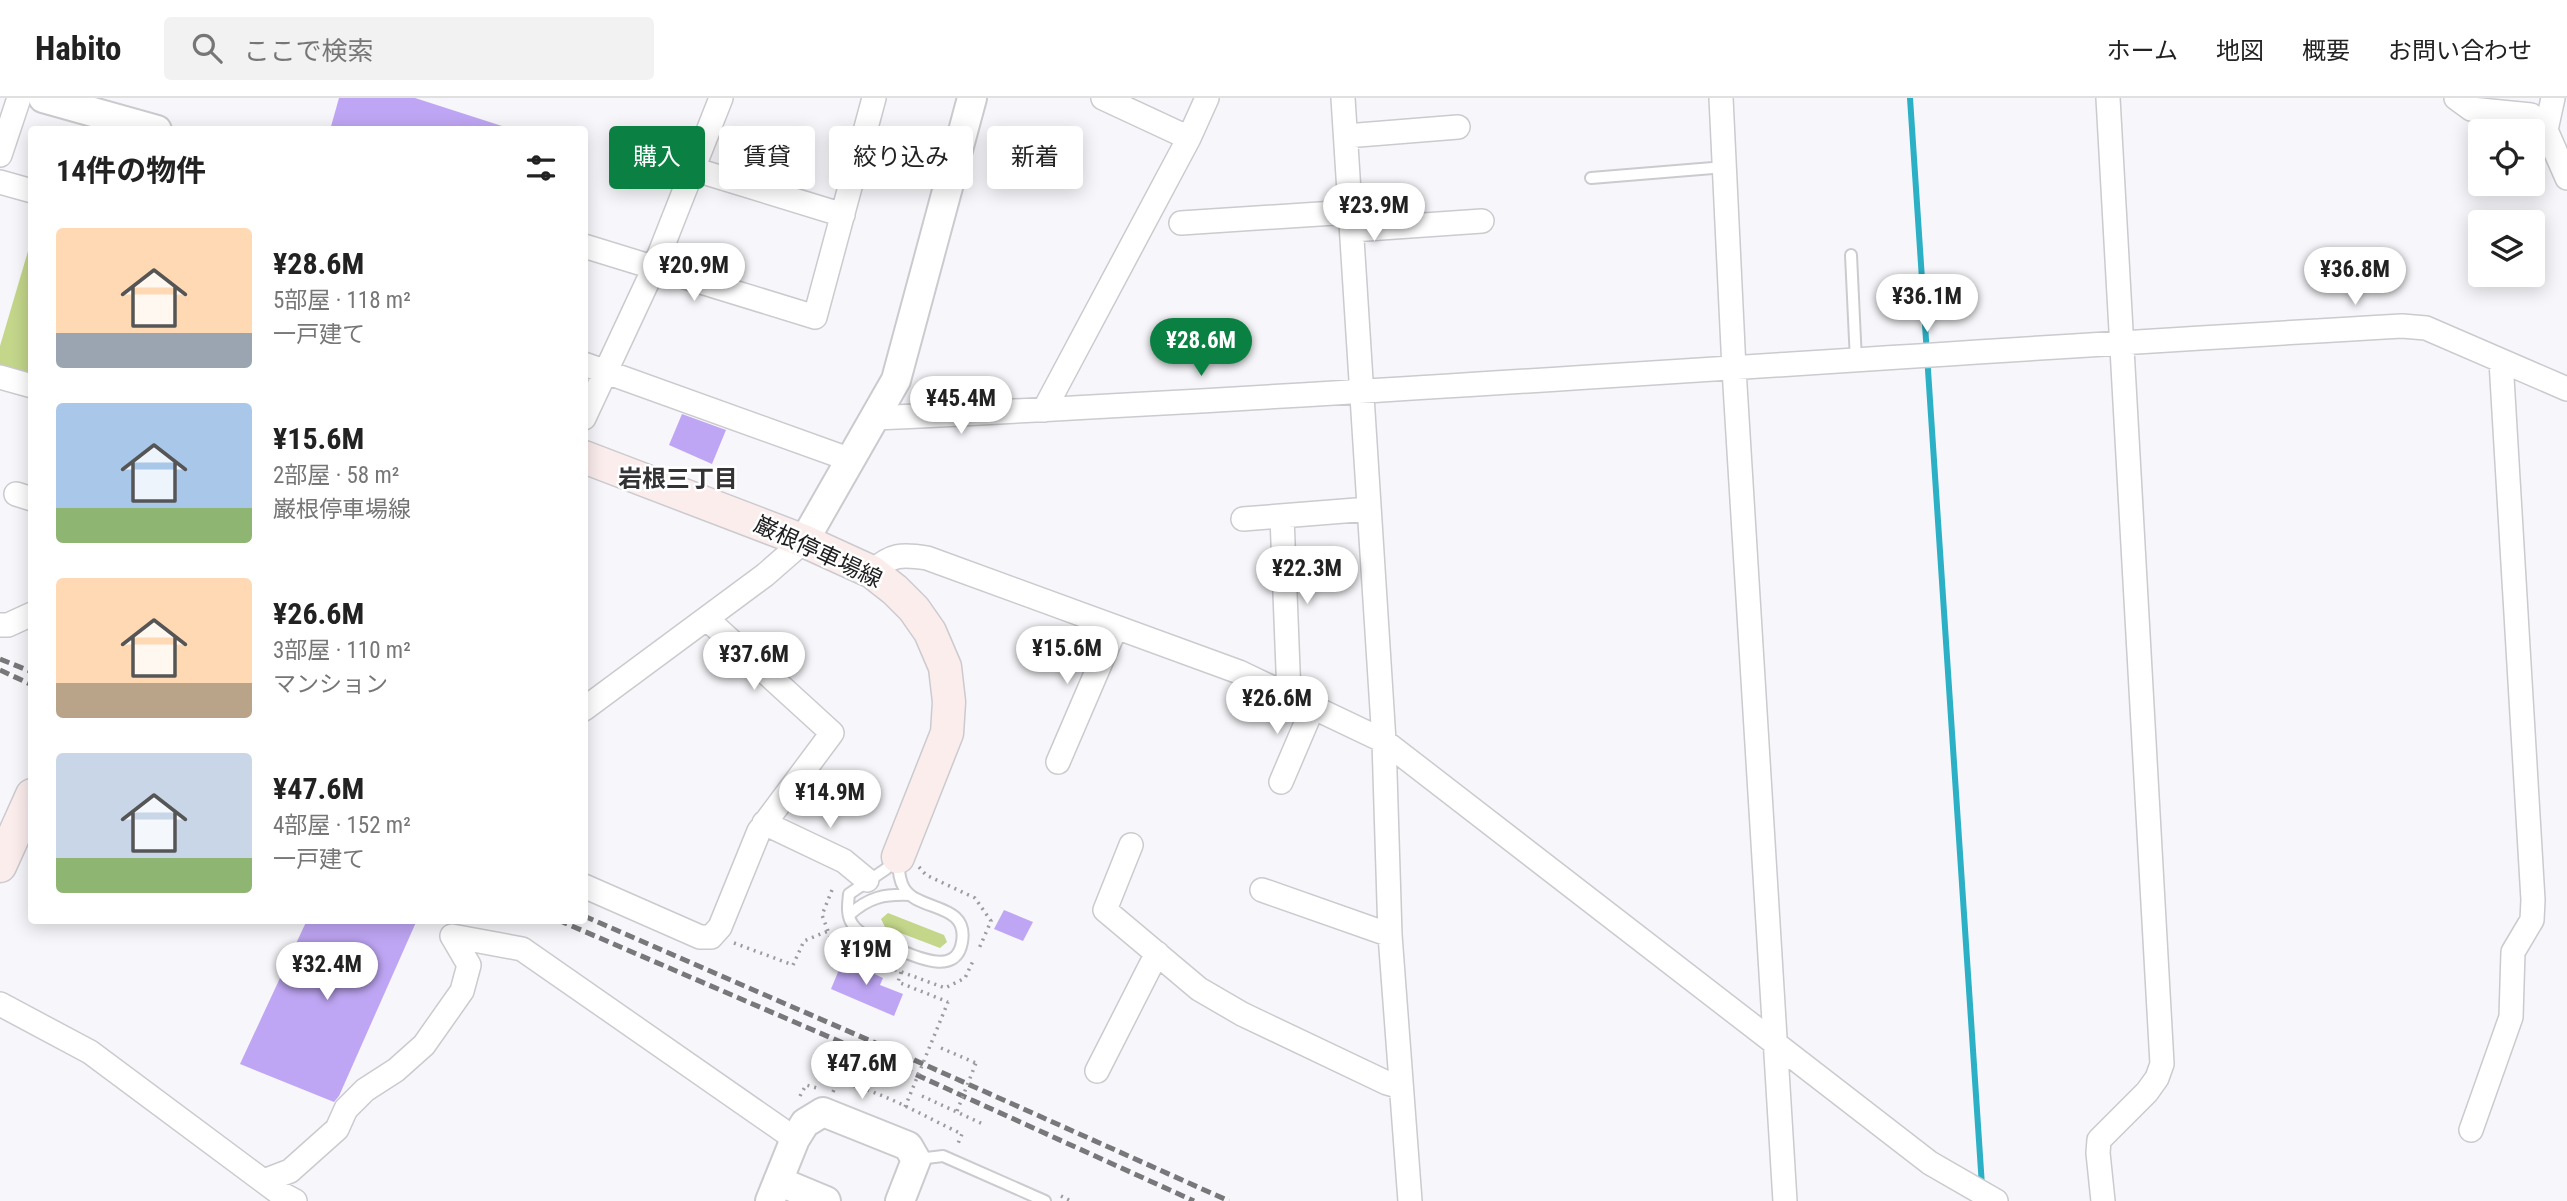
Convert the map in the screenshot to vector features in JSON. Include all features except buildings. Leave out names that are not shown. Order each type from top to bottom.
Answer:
[{"type":"main road","name":"巌根停車場線","points":[[588,459],[804,541],[872,572],[914,609],[930,632],[945,667],[949,702],[947,733],[898,857]]},
{"type":"main road","points":[[0,866],[28,804]]},
{"type":"street","points":[[0,155],[19,98]]},
{"type":"street","points":[[43,98],[144,126]]},
{"type":"street","points":[[705,139],[721,98]]},
{"type":"street","points":[[588,247],[815,317],[874,98]]},
{"type":"street","points":[[588,706],[765,575],[804,541],[896,380],[972,98]]},
{"type":"street","points":[[1103,98],[1128,103],[1189,138]]},
{"type":"street","points":[[1044,410],[1189,138],[1207,98]]},
{"type":"street","points":[[1343,98],[1384,741],[1390,935],[1410,1201]]},
{"type":"street","points":[[1721,98],[1734,369],[1785,1201]]},
{"type":"street","points":[[2104,1201],[2099,1140],[2147,1092],[2157,1078],[2162,1064],[2108,98]]},
{"type":"street","points":[[2456,98],[2471,109],[2531,115],[2546,130],[2567,178]]},
{"type":"street","points":[[2546,130],[2553,98]]},
{"type":"street","points":[[1346,136],[1458,127]]},
{"type":"street","points":[[705,173],[843,215]]},
{"type":"street","points":[[0,182],[28,190]]},
{"type":"street","points":[[588,400],[595,368],[654,268],[685,189]]},
{"type":"street","points":[[1181,223],[1482,220]]},
{"type":"street","points":[[875,418],[1734,369],[2402,326],[2426,328],[2567,389]]},
{"type":"street","points":[[2471,1130],[2511,1017],[2513,953],[2532,920],[2533,900],[2501,360]]},
{"type":"street","points":[[595,368],[851,460]]},
{"type":"street","points":[[0,377],[28,385]]},
{"type":"street","points":[[1243,519],[1369,509]]},
{"type":"street","points":[[1282,517],[1289,695]]},
{"type":"street","points":[[872,572],[887,559],[908,555],[927,558],[1240,672],[1384,741],[1930,1163],[1996,1201]]},
{"type":"street","points":[[0,625],[8,625],[28,616]]},
{"type":"street","points":[[588,888],[700,937],[711,937],[720,926],[759,831],[832,733],[706,619]]},
{"type":"street","points":[[1058,762],[1116,627]]},
{"type":"street","points":[[1281,782],[1313,707]]},
{"type":"street","points":[[764,823],[844,861],[867,880]]},
{"type":"street","points":[[1131,845],[1105,909],[1199,989],[1242,1014],[1387,1083],[1401,1087]]},
{"type":"street","points":[[1262,890],[1390,935]]},
{"type":"street","points":[[449,928],[522,949],[795,1139]]},
{"type":"street","points":[[264,1181],[290,1171],[337,1129],[346,1109],[365,1090],[396,1070],[431,1036],[462,991],[469,965],[449,928]]},
{"type":"street","points":[[1097,1071],[1157,953]]},
{"type":"street","points":[[0,1004],[90,1052],[295,1201]]},
{"type":"street","points":[[826,1201],[774,1191],[795,1139],[805,1122],[822,1112],[908,1146],[916,1160],[900,1201]]},
{"type":"lane","points":[[1591,178],[1725,167]]},
{"type":"lane","points":[[1852,255],[1856,361]]},
{"type":"lane","points":[[898,857],[899,875],[905,890],[910,895],[952,913],[961,926],[962,940],[958,953],[949,960],[928,962],[861,933],[851,923],[849,894],[886,869],[898,857]]},
{"type":"lane","points":[[849,915],[864,901],[910,895]]},
{"type":"lane","points":[[916,1160],[943,1156],[1045,1201]]},
{"type":"path","points":[[713,934],[793,965],[804,941],[828,930]]},
{"type":"path","points":[[902,972],[898,982],[948,1002],[905,1107]]},
{"type":"path","points":[[941,1048],[976,1063],[957,1111]]},
{"type":"path","points":[[833,1093],[837,1082],[849,1083],[905,1107],[962,1133],[956,1147]]},
{"type":"path","points":[[922,1096],[985,1125]]},
{"type":"green space","points":[[28,251],[28,375],[0,367],[0,346]]},
{"type":"green space","points":[[888,913],[944,935],[947,942],[940,948],[885,927],[881,919]]},
{"type":"waterway","points":[[1910,98],[1982,1186]]},
{"type":"railway","points":[[0,659],[28,670]]},
{"type":"railway","points":[[0,670],[28,683]]},
{"type":"railway","points":[[588,918],[1229,1201]]},
{"type":"railway","points":[[567,924],[908,1071],[1194,1201]]},
{"type":"district","name":"岩根三丁目","points":[[678,479]]}]
